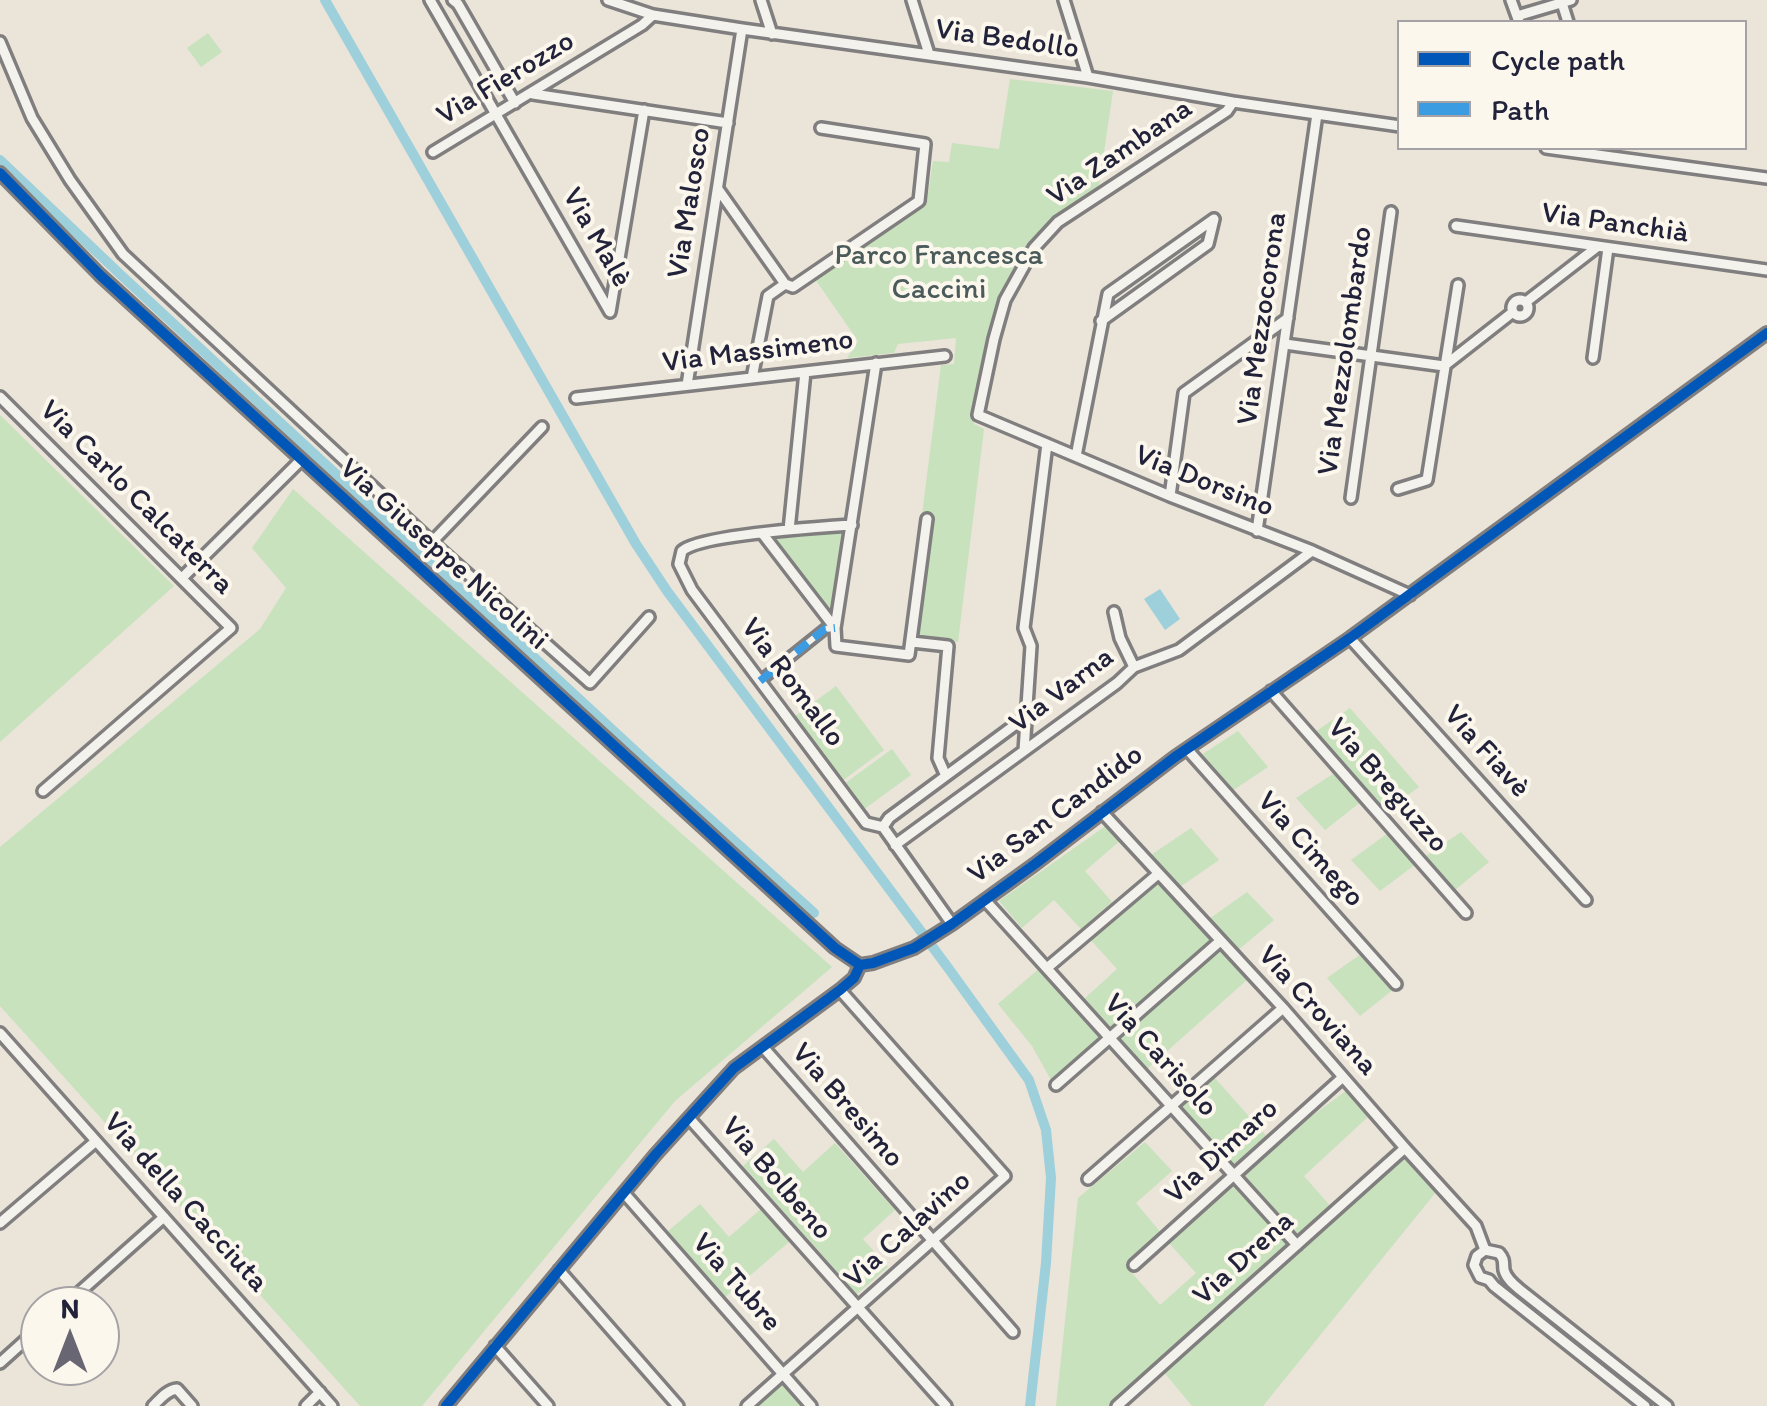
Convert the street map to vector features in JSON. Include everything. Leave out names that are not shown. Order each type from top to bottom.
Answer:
[{"type":"street","points":[[430,0],[495,116]]},
{"type":"street","points":[[453,0],[516,103]]},
{"type":"street","name":"Via Bedollo","points":[[608,0],[653,14],[772,34],[1088,77],[1397,126]]},
{"type":"street","points":[[761,0],[772,34]]},
{"type":"street","points":[[912,0],[929,54]]},
{"type":"street","points":[[1064,0],[1088,77]]},
{"type":"street","points":[[1511,0],[1518,19],[1566,1]]},
{"type":"street","name":"Via Fierozzo","points":[[434,152],[642,25],[653,14]]},
{"type":"street","name":"Via Malosco","points":[[687,386],[742,29]]},
{"type":"street","points":[[0,42],[32,118],[123,254],[432,542],[590,683],[649,617]]},
{"type":"street","points":[[532,93],[728,123]]},
{"type":"street","name":"Via Zambana","points":[[978,416],[1005,300],[1034,248],[1058,222],[1227,112],[1232,102]]},
{"type":"street","name":"Via Malè","points":[[495,116],[610,312],[644,110]]},
{"type":"street","name":"Via Mezzocorona","points":[[1257,531],[1317,114]]},
{"type":"street","points":[[718,188],[785,284],[793,287],[919,201],[925,144],[821,128]]},
{"type":"street","points":[[1579,150],[1767,178]]},
{"type":"street","name":"Via Giuseppe Nicolini","points":[[0,174],[100,275],[300,460],[835,948],[860,966]]},
{"type":"street","name":"Via Mezzolombardo","points":[[1351,498],[1391,212]]},
{"type":"street","points":[[1076,456],[1101,321],[1108,294],[1214,219],[1208,244],[1101,321]]},
{"type":"street","name":"Via Panchià","points":[[1456,226],[1767,270]]},
{"type":"street","points":[[1286,344],[1444,366],[1513,312],[1514,302],[1526,302],[1603,248]]},
{"type":"street","points":[[1592,358],[1603,248]]},
{"type":"street","points":[[752,378],[768,296],[785,284]]},
{"type":"street","points":[[1398,488],[1427,480],[1458,284]]},
{"type":"street","points":[[1170,496],[1184,393],[1288,318]]},
{"type":"street","name":"Via San Candido","points":[[860,966],[914,948],[952,924],[1187,748],[1350,638],[1767,332]]},
{"type":"street","name":"Via Massimeno","points":[[576,398],[945,356]]},
{"type":"street","points":[[876,364],[835,628],[836,646],[909,656],[927,520]]},
{"type":"street","points":[[789,530],[806,372]]},
{"type":"street","name":"Via Carlo Calcaterra","points":[[0,397],[231,628],[43,791]]},
{"type":"street","name":"Via Dorsino","points":[[978,416],[1410,594]]},
{"type":"street","points":[[432,542],[542,427]]},
{"type":"street","points":[[1024,751],[1031,646],[1024,628],[1047,444]]},
{"type":"street","points":[[182,578],[300,460]]},
{"type":"street","points":[[762,533],[852,524]]},
{"type":"street","points":[[762,533],[835,628]]},
{"type":"street","name":"Via Romallo","points":[[762,533],[692,544],[680,554],[681,572],[866,823],[883,827],[952,924]]},
{"type":"street","name":"Via Varna","points":[[895,846],[1134,667],[1179,650],[1312,551]]},
{"type":"street","points":[[1114,612],[1120,638],[1134,667]]},
{"type":"street","points":[[760,681],[825,629],[835,628]]},
{"type":"street","name":"Via Fiavè","points":[[1350,638],[1586,900]]},
{"type":"street","points":[[912,642],[948,646],[938,758],[946,776]]},
{"type":"street","name":"Via Breguzzo","points":[[1271,691],[1466,913]]},
{"type":"street","points":[[883,827],[889,818],[1027,716]]},
{"type":"street","name":"Via Cimego","points":[[1187,748],[1396,984]]},
{"type":"street","name":"Via Croviana","points":[[1102,812],[1476,1226],[1486,1250]]},
{"type":"street","points":[[1046,968],[1158,874]]},
{"type":"street","name":"Via Carisolo","points":[[985,900],[1297,1245]]},
{"type":"street","points":[[1056,1085],[1219,942]]},
{"type":"street","points":[[446,1406],[734,1068],[840,990],[854,978],[860,966]]},
{"type":"street","name":"Via Calavino","points":[[747,1406],[1005,1176],[840,990]]},
{"type":"street","points":[[1088,1179],[1282,1008]]},
{"type":"street","name":"Via della Cacciuta","points":[[0,1033],[332,1406]]},
{"type":"street","name":"Via Bresimo","points":[[763,1047],[1013,1332]]},
{"type":"street","name":"Via Dimaro","points":[[1134,1265],[1344,1077]]},
{"type":"street","name":"Via Bolbeno","points":[[690,1119],[946,1406]]},
{"type":"street","points":[[0,1224],[96,1142]]},
{"type":"street","name":"Via Drena","points":[[1117,1406],[1404,1148]]},
{"type":"street","name":"Via Tubre","points":[[624,1193],[811,1406]]},
{"type":"street","points":[[86,1286],[164,1217]]},
{"type":"street","points":[[1645,1406],[1490,1280],[1477,1274],[1474,1265],[1478,1256],[1486,1250],[1499,1253],[1509,1280],[1667,1406]]},
{"type":"street","points":[[559,1270],[678,1406]]},
{"type":"street","points":[[1490,1280],[1498,1278],[1504,1270]]},
{"type":"street","points":[[1554,1335],[1564,1330],[1565,1324]]},
{"type":"street","points":[[0,1363],[20,1346]]},
{"type":"street","points":[[495,1346],[548,1406]]},
{"type":"street","points":[[1616,1383],[1624,1372]]},
{"type":"street","points":[[153,1406],[177,1389],[192,1406]]},
{"type":"street","points":[[306,1406],[320,1392]]},
{"type":"green space","points":[[208,33],[222,52],[201,67],[187,48]]},
{"type":"green space","name":"Parco Francesca Caccini","points":[[1010,79],[1113,91],[1098,193],[1031,245],[992,334],[974,424],[984,429],[958,642],[921,637],[916,630],[930,516],[922,515],[941,365],[954,364],[956,338],[898,344],[894,353],[847,358],[858,341],[815,279],[927,201],[933,161],[949,162],[952,143],[999,149]]},
{"type":"green space","points":[[0,415],[174,586],[0,742]]},
{"type":"green space","points":[[293,489],[832,967],[675,1101],[422,1406],[360,1406],[0,1006],[0,847],[260,629],[286,588],[252,548]]},
{"type":"green space","points":[[845,531],[832,617],[773,537]]},
{"type":"green space","points":[[836,686],[884,750],[842,781],[794,717]]},
{"type":"green space","points":[[1350,708],[1419,787],[1384,812],[1315,732]]},
{"type":"green space","points":[[1238,731],[1268,767],[1232,791],[1201,755]]},
{"type":"green space","points":[[892,749],[911,775],[863,810],[844,784]]},
{"type":"green space","points":[[1336,772],[1362,801],[1325,830],[1296,798]]},
{"type":"green space","points":[[1107,825],[1121,840],[1085,871],[1112,902],[1081,929],[1054,900],[1022,928],[999,901]]},
{"type":"green space","points":[[1191,828],[1219,860],[1180,887],[1151,855]]},
{"type":"green space","points":[[1461,832],[1489,862],[1455,890],[1426,856]]},
{"type":"green space","points":[[1388,833],[1416,864],[1380,891],[1351,860]]},
{"type":"green space","points":[[1158,879],[1213,941],[1111,1028],[1084,999],[1117,969],[1088,937]]},
{"type":"green space","points":[[1247,892],[1274,920],[1237,951],[1209,919]]},
{"type":"green space","points":[[1218,948],[1248,979],[1147,1069],[1117,1037]]},
{"type":"green space","points":[[1361,954],[1394,989],[1360,1016],[1327,978]]},
{"type":"green space","points":[[1041,967],[1101,1037],[1051,1080],[1032,1046],[998,1004]]},
{"type":"green space","points":[[1214,1077],[1270,1140],[1237,1169],[1180,1107]]},
{"type":"green space","points":[[1347,1090],[1370,1115],[1304,1176],[1332,1208],[1299,1237],[1244,1176]]},
{"type":"green space","points":[[774,1139],[803,1172],[835,1143],[895,1210],[863,1239],[888,1267],[857,1294],[743,1166]]},
{"type":"green space","points":[[1145,1142],[1172,1171],[1136,1203],[1162,1234],[1126,1266],[1160,1305],[1196,1273],[1169,1243],[1236,1183],[1292,1244],[1108,1406],[1056,1406],[1078,1198]]},
{"type":"green space","points":[[1406,1157],[1436,1192],[1263,1406],[1192,1406],[1163,1371]]},
{"type":"green space","points":[[700,1204],[729,1237],[761,1209],[789,1242],[724,1298],[667,1232]]},
{"type":"green space","points":[[783,1381],[805,1406],[754,1406]]},
{"type":"water","points":[[1160,589],[1180,619],[1165,630],[1144,599]]},
{"type":"waterway","points":[[325,0],[636,544],[1029,1080],[1046,1130],[1051,1178],[1030,1406]]},
{"type":"waterway","points":[[0,160],[814,913]]},
{"type":"marked path","points":[[760,681],[825,629],[835,628]]},
{"type":"cycle path","points":[[0,173],[100,275],[835,948],[860,965]]},
{"type":"cycle path","points":[[446,1406],[656,1154],[734,1068],[840,990],[854,978],[860,965],[914,948],[952,924],[1175,757],[1350,638],[1767,333]]}]
